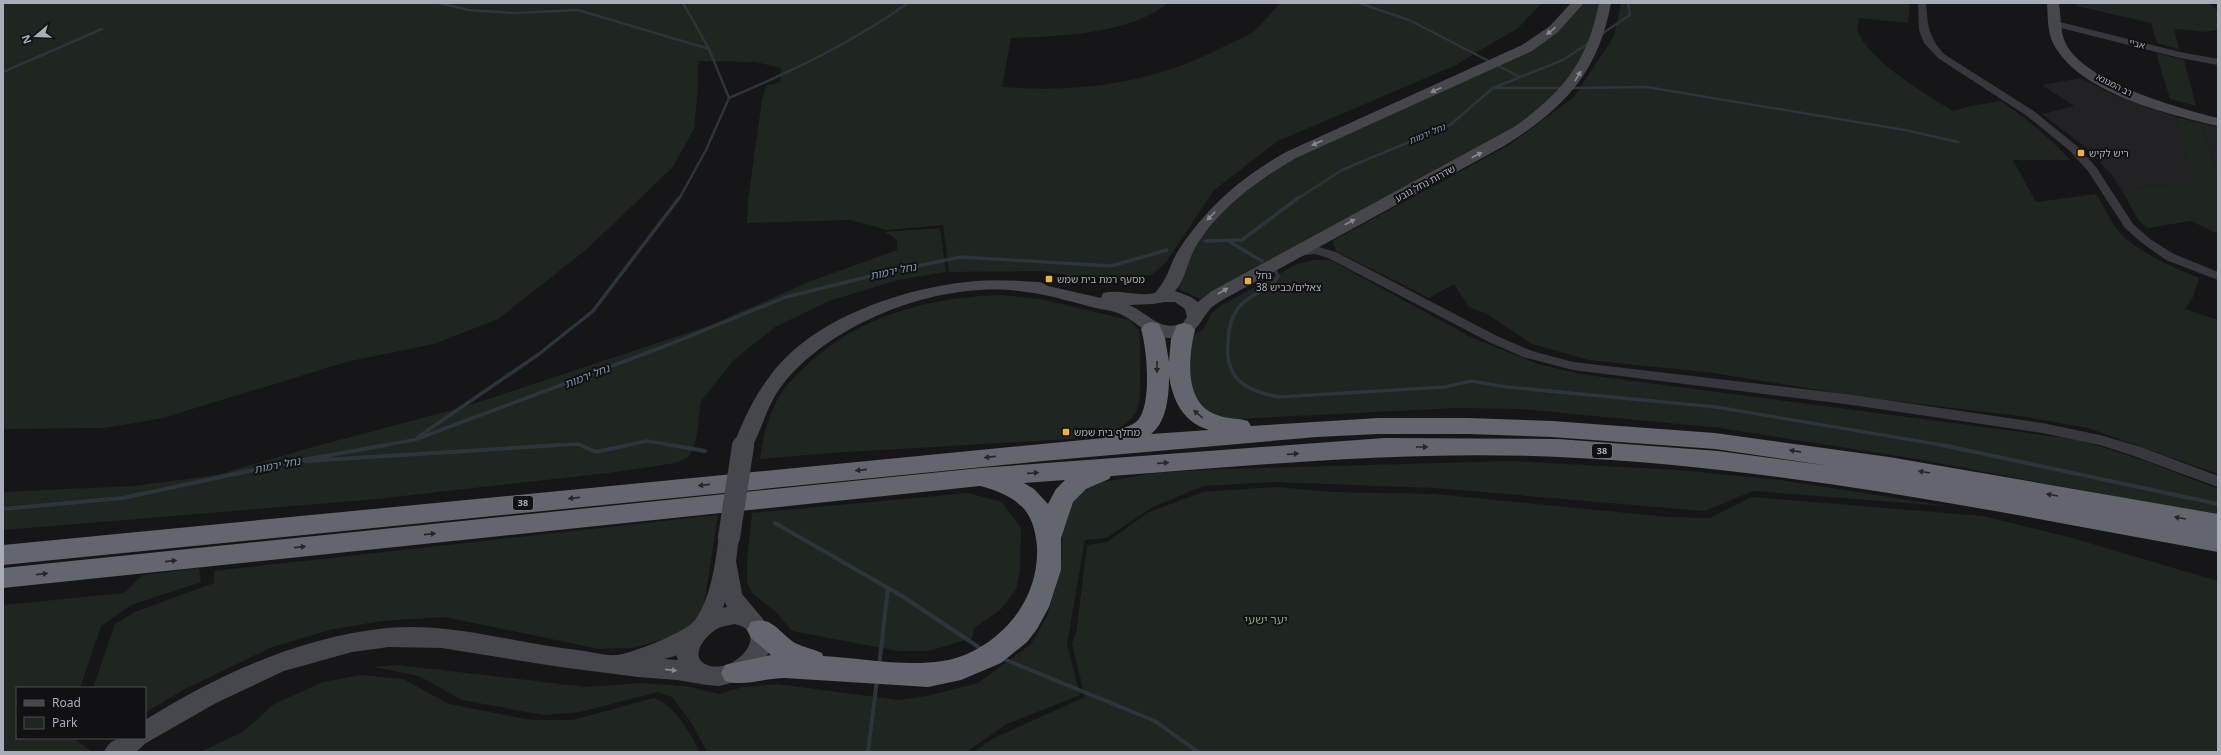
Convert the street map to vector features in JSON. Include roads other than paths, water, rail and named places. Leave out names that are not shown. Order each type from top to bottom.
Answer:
[{"type":"highway","points":[[1043,452],[1106,441],[1134,432],[1146,426],[1153,416],[1156,405],[1157,346],[1147,324]]},
{"type":"highway","points":[[1190,324],[1180,346],[1180,384],[1187,402],[1197,416],[1213,424],[1232,427],[1317,429]]},
{"type":"highway","name":"38","points":[[3,555],[1043,452],[1317,429],[1378,426],[1468,426],[1559,429],[1715,440],[1889,466],[2218,524]]},
{"type":"highway","name":"38","points":[[3,578],[980,476],[1384,447],[1551,448],[1638,453],[1718,460],[1805,470],[1910,487],[2218,542]]},
{"type":"highway","points":[[1049,537],[1061,501],[1075,484],[1086,477],[1136,465]]},
{"type":"highway","points":[[735,673],[776,666],[834,668],[903,675],[929,675],[977,663],[995,653],[1010,642],[1028,623],[1038,602],[1046,578],[1050,551],[1049,537],[1045,519],[1034,502],[1005,484],[980,476]]},
{"type":"highway","points":[[755,624],[786,651],[834,668]]},
{"type":"main road","points":[[1147,324],[1142,308],[1172,284],[1181,262],[1197,232],[1210,216],[1248,181],[1291,155],[1528,48],[1554,29],[1578,3]]},
{"type":"main road","name":"שדרות נחל נובע","points":[[1190,324],[1209,300],[1329,233],[1499,143],[1542,116],[1563,96],[1583,66],[1601,30],[1605,3]]},
{"type":"main road","name":"רב המנונא","points":[[2053,3],[2060,26],[2068,42],[2084,62],[2106,77],[2149,97],[2218,117]]},
{"type":"main road","name":"רב המנונא","points":[[2063,3],[2058,41],[2066,53],[2078,64],[2099,78],[2151,102],[2218,122]]},
{"type":"main road","points":[[703,674],[694,668],[689,659],[689,644],[713,606],[726,564],[743,446],[754,414],[774,382],[803,352],[841,326],[877,310],[930,293],[977,286],[1029,287],[1116,292],[1141,291],[1162,282],[1181,262]]},
{"type":"main road","points":[[1029,287],[1111,305],[1130,312],[1147,324],[1168,332],[1190,324],[1193,307],[1186,301],[1176,297],[1127,299],[1060,289]]},
{"type":"main road","points":[[146,732],[195,703],[264,670],[343,645],[382,638],[424,637],[560,658],[718,676],[735,673],[746,666],[757,654],[762,640],[755,624],[733,597],[728,581],[726,564]]},
{"type":"main road","points":[[604,663],[632,661],[667,650],[724,615],[738,615],[755,624]]},
{"type":"main road","points":[[116,752],[136,739]]},
{"type":"street","points":[[1922,3],[1924,30],[1929,43],[1941,56],[2031,114],[2074,149],[2092,169],[2129,226],[2146,241],[2170,257],[2218,276]]},
{"type":"street","name":"אביי","points":[[2060,26],[2218,62]]},
{"type":"street","points":[[1329,233],[1325,242],[1332,255]]},
{"type":"street","points":[[1293,253],[1315,250],[1332,255],[1493,340],[1528,354],[1573,366],[1845,399],[2042,428],[2100,440],[2136,451],[2218,482]]},
{"type":"waterway","points":[[439,3],[469,10],[513,13],[578,10],[709,49]]},
{"type":"waterway","points":[[683,3],[709,49]]},
{"type":"waterway","points":[[729,98],[843,44],[908,3]]},
{"type":"waterway","points":[[1359,3],[1409,20],[1520,77]]},
{"type":"waterway","name":"נחל ירמות","points":[[1600,35],[1630,15],[1628,3]]},
{"type":"waterway","points":[[3,72],[102,29]]},
{"type":"waterway","name":"נחל ירמות","points":[[1297,199],[1342,170],[1450,125],[1493,88],[1563,60],[1590,42]]},
{"type":"waterway","points":[[709,49],[729,98]]},
{"type":"waterway","points":[[1572,88],[1647,87],[1905,130],[1958,142]]},
{"type":"waterway","points":[[1496,88],[1563,88]]},
{"type":"waterway","points":[[679,199],[706,150],[729,98]]},
{"type":"waterway","points":[[418,437],[539,354],[593,311],[679,198]]},
{"type":"waterway","name":"נחל ירמות","points":[[1205,241],[1242,240],[1298,198]]},
{"type":"waterway","points":[[1230,242],[1262,261]]},
{"type":"waterway","name":"נחל ירמות","points":[[380,446],[414,440],[668,345],[786,297],[883,273],[961,257],[1111,266],[1167,250]]},
{"type":"waterway","points":[[1276,272],[1278,276],[1275,281],[1246,300],[1238,308],[1232,320],[1228,338],[1228,356],[1234,375],[1240,382],[1248,387],[1267,394],[1279,397],[1445,387],[1471,381],[1507,387],[1716,407],[1948,446]]},
{"type":"waterway","points":[[623,446],[647,441],[671,445]]},
{"type":"waterway","points":[[546,446],[578,444],[583,446]]},
{"type":"waterway","name":"נחל ירמות","points":[[3,509],[123,498],[281,464],[386,445]]},
{"type":"waterway","points":[[546,446],[560,445]]},
{"type":"waterway","points":[[580,445],[596,452],[628,445]]},
{"type":"waterway","points":[[671,445],[677,446]]},
{"type":"waterway","points":[[671,445],[705,451]]},
{"type":"waterway","points":[[1942,445],[2218,504]]},
{"type":"waterway","points":[[306,461],[546,446]]},
{"type":"waterway","points":[[775,523],[902,596],[983,650]]},
{"type":"waterway","points":[[879,666],[888,588]]},
{"type":"waterway","points":[[1001,658],[1155,721],[1198,752]]},
{"type":"waterway","points":[[868,752],[877,680]]},
{"type":"place","name":"ריש לקיש","points":[[2081,153]]},
{"type":"place","name":"מסעף רמת בית שמש","points":[[1049,279]]},
{"type":"place","name":"נחל צאלים/כביש 38","points":[[1248,281]]},
{"type":"place","name":"מחלף בית שמש","points":[[1066,432]]},
{"type":"park label","name":"יער ישעי","points":[[1266,620]]}]
